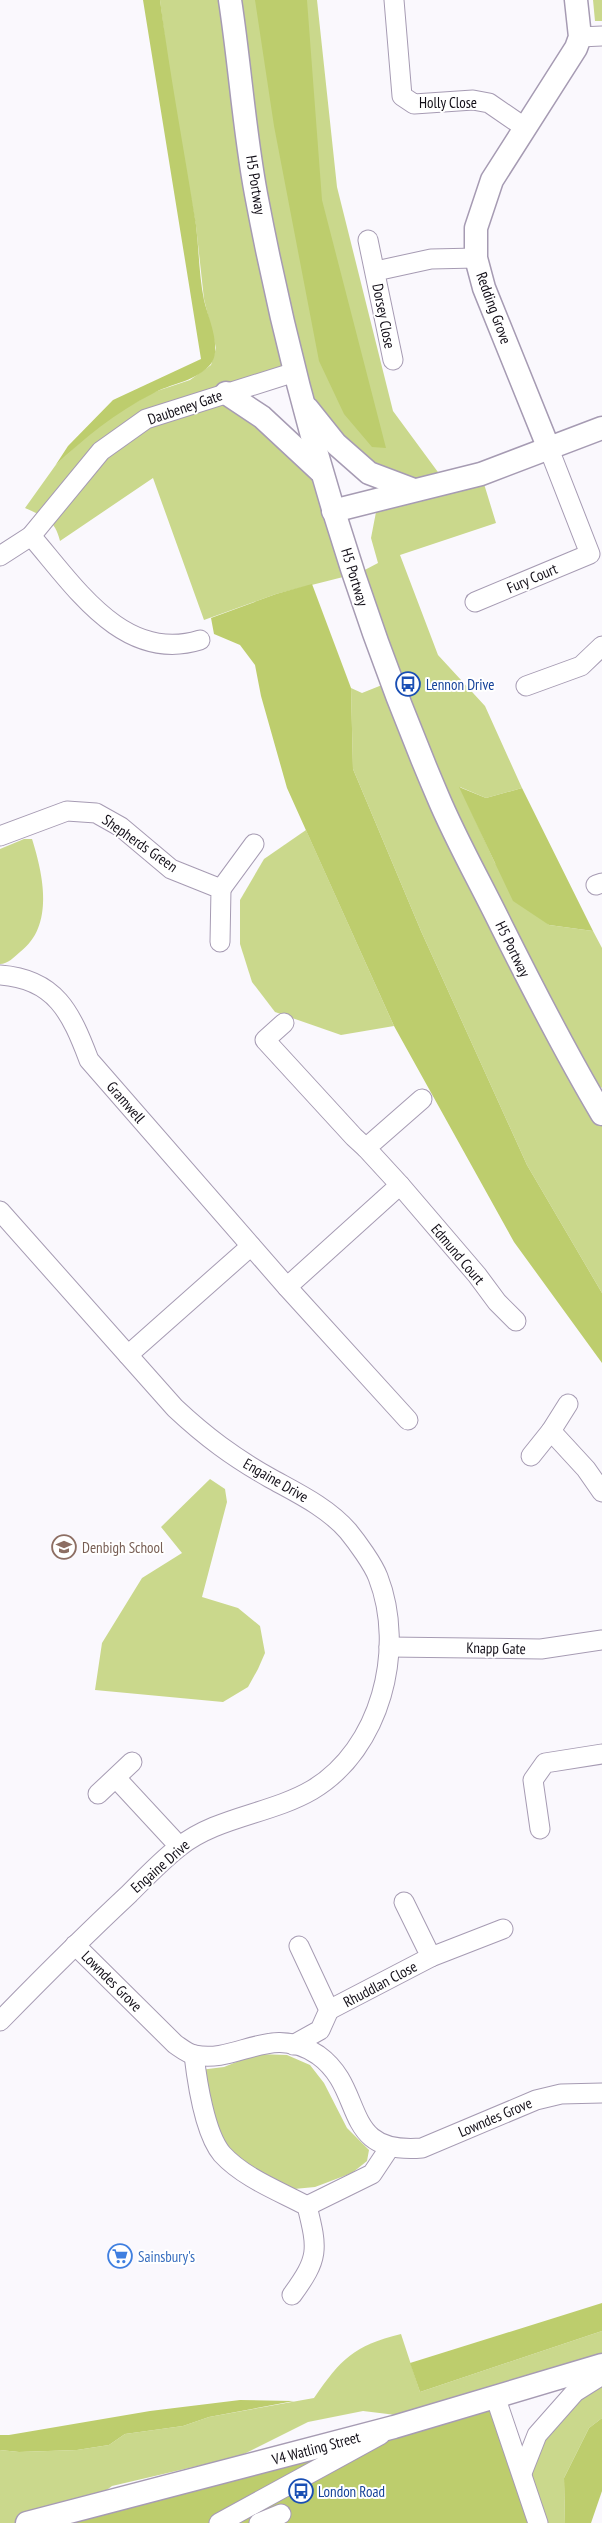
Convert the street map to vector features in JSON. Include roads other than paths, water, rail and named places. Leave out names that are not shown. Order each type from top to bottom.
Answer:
[{"type":"street","name":"H5 Portway","points":[[230,0],[256,193],[295,372],[321,472],[362,602],[439,799],[576,1070],[602,1114]]},
{"type":"street","name":"Holly Close","points":[[394,0],[402,96],[414,104],[473,100],[489,103],[524,127]]},
{"type":"street","name":"Redding Grove","points":[[549,450],[484,288],[476,258],[476,228],[492,180],[524,127],[565,68],[591,37],[576,0]]},
{"type":"street","name":"Dorsey Close","points":[[368,240],[376,271],[393,360]]},
{"type":"street","name":"Dorsey Close","points":[[376,271],[431,259],[476,258]]},
{"type":"street","name":"Daubeney Gate","points":[[0,556],[31,536],[101,451],[146,419],[295,372]]},
{"type":"street","points":[[226,393],[262,417],[321,472]]},
{"type":"street","points":[[302,400],[336,444],[369,473],[414,490]]},
{"type":"street","points":[[333,511],[481,474],[549,450],[602,428]]},
{"type":"street","name":"Fury Court","points":[[474,602],[596,551],[549,450]]},
{"type":"street","points":[[31,536],[102,617],[121,630],[167,646],[187,644],[200,640]]},
{"type":"street","points":[[526,686],[581,666],[602,646]]},
{"type":"street","name":"Shepherds Green","points":[[0,836],[67,812],[96,813],[121,827],[171,869],[221,889]]},
{"type":"street","points":[[220,942],[221,889],[254,844]]},
{"type":"street","name":"Gramwell","points":[[0,974],[34,981],[60,1000],[75,1022],[89,1060],[287,1287],[408,1420]]},
{"type":"street","name":"Edmund Court","points":[[284,1023],[260,1044],[366,1148],[477,1275],[497,1302],[516,1321]]},
{"type":"street","points":[[576,1070],[602,1088]]},
{"type":"street","points":[[366,1148],[422,1099]]},
{"type":"street","points":[[287,1287],[400,1186]]},
{"type":"street","name":"Engaine Drive","points":[[0,1211],[175,1408],[213,1443],[270,1478],[307,1497],[347,1531],[378,1576],[389,1625],[390,1647],[387,1674],[374,1715],[359,1744],[343,1765],[312,1790],[263,1811],[200,1833],[179,1846],[75,1945],[0,2021]]},
{"type":"street","points":[[128,1355],[251,1246]]},
{"type":"street","points":[[531,1456],[551,1431],[568,1404]]},
{"type":"street","points":[[551,1431],[586,1469],[602,1492]]},
{"type":"street","name":"Knapp Gate","points":[[390,1647],[542,1649],[602,1640]]},
{"type":"street","points":[[540,1829],[532,1780],[545,1764],[602,1754]]},
{"type":"street","points":[[98,1794],[132,1762]]},
{"type":"street","points":[[116,1778],[179,1846]]},
{"type":"street","name":"Rhuddlan Close","points":[[404,1902],[431,1957]]},
{"type":"street","name":"Rhuddlan Close","points":[[293,2045],[320,2030],[329,2010],[431,1957],[503,1929]]},
{"type":"street","name":"Lowndes Grove","points":[[75,1945],[175,2044],[194,2055],[213,2056],[268,2042],[293,2045],[317,2055],[334,2070],[347,2092],[362,2130],[390,2147],[402,2150],[422,2148],[536,2100],[561,2094],[602,2093]]},
{"type":"street","name":"Rhuddlan Close","points":[[299,1946],[329,2010]]},
{"type":"street","points":[[194,2055],[198,2090],[211,2133],[222,2153],[250,2176],[307,2206],[316,2244],[310,2270],[292,2295]]},
{"type":"street","points":[[307,2206],[372,2174],[390,2147]]},
{"type":"street","name":"V4 Watling Street","points":[[28,2523],[394,2427],[602,2364]]},
{"type":"street","points":[[522,2473],[537,2435],[575,2392],[602,2375]]},
{"type":"street","points":[[495,2396],[538,2523]]},
{"type":"street","points":[[219,2523],[236,2512],[333,2463],[394,2427]]},
{"type":"street","points":[[259,2523],[281,2514]]},
{"type":"place","name":"Lennon Drive","points":[[408,684]]},
{"type":"place","name":"Denbigh School","points":[[64,1547]]},
{"type":"place","name":"Sainsbury's","points":[[120,2256]]},
{"type":"place","name":"London Road","points":[[301,2491]]}]
